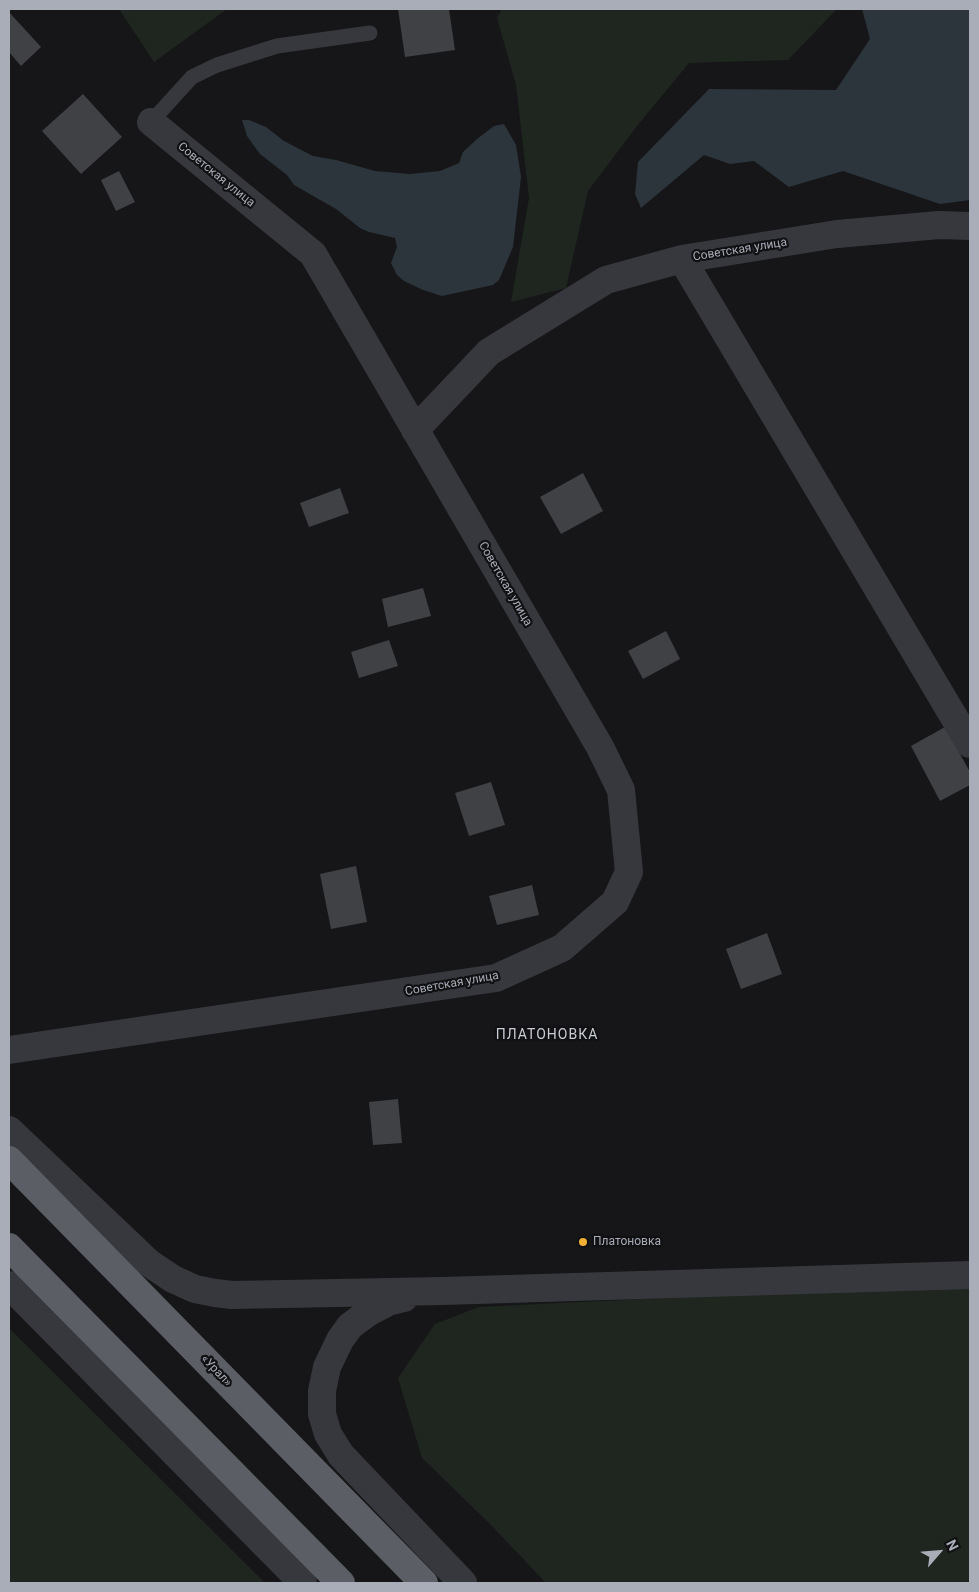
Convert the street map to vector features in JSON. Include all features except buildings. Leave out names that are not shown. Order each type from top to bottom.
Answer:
[{"type":"highway","name":"«Урал»","points":[[9,1160],[424,1583]]},
{"type":"highway","points":[[9,1247],[341,1583]]},
{"type":"street","name":"Советская улица","points":[[9,1050],[496,978],[562,948],[615,902],[629,872],[621,790],[600,747],[313,254],[151,122]]},
{"type":"street","name":"Советская улица","points":[[415,430],[489,352],[606,280],[682,259],[837,234],[939,225],[970,226]]},
{"type":"street","points":[[682,259],[970,744]]},
{"type":"street","points":[[9,1130],[150,1263],[172,1280],[195,1289],[232,1295],[970,1275]]},
{"type":"street","points":[[9,1285],[303,1583]]},
{"type":"street","points":[[443,1290],[413,1295],[388,1302],[369,1312],[350,1326],[340,1340],[327,1367],[322,1391],[322,1414],[328,1434],[341,1455],[463,1583]]},
{"type":"lane","name":"Советская улица","points":[[151,122],[192,77],[217,65],[278,46],[370,33]]},
{"type":"shaded area","points":[[119,9],[227,9],[154,62]]},
{"type":"shaded area","points":[[502,9],[837,9],[788,60],[689,63],[637,126],[588,191],[566,288],[511,302],[529,198],[516,85],[497,18]]},
{"type":"shaded area","points":[[862,9],[970,9],[970,200],[940,204],[843,171],[789,187],[754,161],[730,164],[704,155],[641,208],[635,194],[638,162],[709,89],[836,90],[870,39]]},
{"type":"shaded area","points":[[242,120],[249,120],[266,127],[284,141],[313,156],[336,160],[375,171],[410,174],[440,171],[459,163],[463,152],[477,139],[494,126],[504,124],[516,145],[521,177],[513,247],[499,280],[493,285],[442,296],[404,281],[397,275],[391,263],[397,247],[395,238],[360,228],[336,209],[294,185],[287,175],[260,154],[247,136]]},
{"type":"shaded area","points":[[970,1287],[970,1583],[546,1583],[490,1524],[422,1458],[398,1378],[435,1324],[479,1307],[847,1289]]},
{"type":"shaded area","points":[[9,1328],[265,1583],[9,1583]]},
{"type":"place","name":"Платоновка","points":[[583,1242]]},
{"type":"district","name":"ПЛАТОНОВКА","points":[[547,1035]]}]
